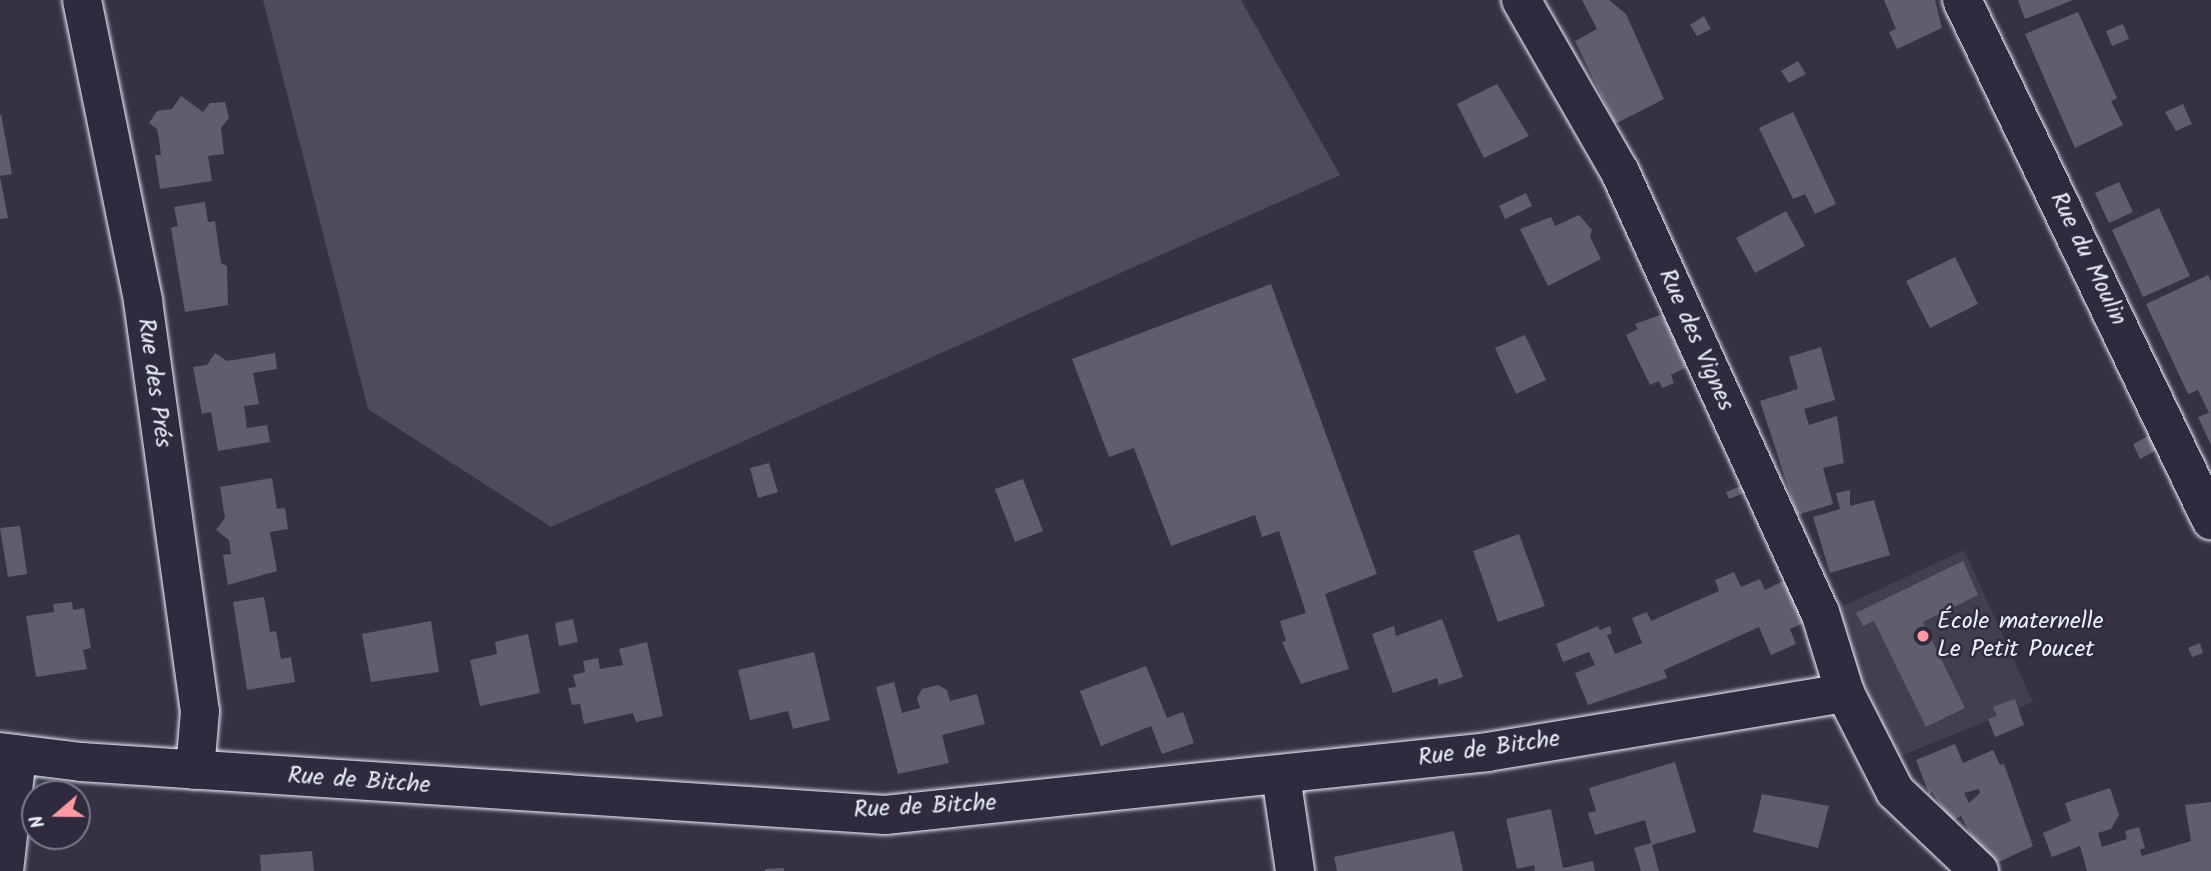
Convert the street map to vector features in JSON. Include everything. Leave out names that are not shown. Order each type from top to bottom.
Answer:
[{"type":"street","name":"Rue des Prés","points":[[82,0],[143,301],[201,711],[195,770]]},
{"type":"street","name":"Rue des Vignes","points":[[1521,0],[1620,172],[1820,612],[1845,693],[1895,791],[1979,871]]},
{"type":"street","name":"Rue du Moulin","points":[[1962,0],[2211,520]]},
{"type":"street","name":"Rue de Bitche","points":[[8,754],[195,770],[885,815],[1281,776],[1488,752],[1845,693]]},
{"type":"street","points":[[4,871],[8,754]]},
{"type":"street","points":[[1281,776],[1295,871]]},
{"type":"shaded area","points":[[263,0],[1241,0],[1340,175],[551,527],[368,409]]},
{"type":"shaded area","name":"École maternelle Le Petit Poucet","points":[[1964,550],[2033,702],[1898,757],[1852,661],[1835,610]]},
{"type":"building","points":[[1582,0],[1609,0],[1626,14],[1664,99],[1615,124],[1575,41],[1597,29]]},
{"type":"building","points":[[1884,0],[1935,0],[1942,28],[1897,49],[1889,32],[1896,29]]},
{"type":"building","points":[[2018,0],[2073,0],[2025,19]]},
{"type":"building","points":[[2078,12],[2117,98],[2111,101],[2123,125],[2075,148],[2025,34]]},
{"type":"building","points":[[1704,16],[1711,29],[1697,36],[1690,25]]},
{"type":"building","points":[[2123,24],[2129,39],[2112,46],[2106,31]]},
{"type":"building","points":[[1798,61],[1806,74],[1789,83],[1781,71]]},
{"type":"building","points":[[1497,84],[1529,136],[1484,158],[1457,104]]},
{"type":"building","points":[[181,96],[203,112],[210,103],[225,102],[229,118],[221,128],[224,154],[208,156],[212,181],[160,189],[155,155],[161,155],[159,139],[157,129],[149,123],[157,111],[172,109]]},
{"type":"building","points":[[2183,104],[2192,124],[2176,131],[2165,112]]},
{"type":"building","points":[[1793,112],[1836,204],[1815,214],[1805,194],[1793,199],[1759,128]]},
{"type":"building","points":[[0,115],[12,174],[0,176]]},
{"type":"building","points":[[0,177],[8,218],[0,219]]},
{"type":"building","points":[[2119,182],[2133,212],[2109,223],[2095,193]]},
{"type":"building","points":[[1526,193],[1532,206],[1505,219],[1499,206]]},
{"type":"building","points":[[205,202],[208,222],[215,221],[221,263],[227,266],[228,305],[185,312],[171,228],[178,226],[174,207]]},
{"type":"building","points":[[2159,208],[2190,276],[2143,297],[2112,230]]},
{"type":"building","points":[[1786,211],[1805,246],[1755,273],[1736,238]]},
{"type":"building","points":[[1579,215],[1592,230],[1590,237],[1601,259],[1548,286],[1520,229],[1551,217],[1555,226]]},
{"type":"building","points":[[1955,257],[1978,304],[1930,328],[1906,281]]},
{"type":"building","points":[[2208,275],[2211,281],[2211,445],[2198,417],[2209,413],[2198,390],[2188,394],[2146,304]]},
{"type":"building","points":[[1271,284],[1377,574],[1325,594],[1349,669],[1301,684],[1282,642],[1286,641],[1280,621],[1306,613],[1279,531],[1262,537],[1255,515],[1171,546],[1134,448],[1109,457],[1072,359]]},
{"type":"building","points":[[1663,314],[1687,367],[1671,375],[1674,383],[1662,388],[1659,381],[1650,385],[1626,335],[1638,329],[1635,324]]},
{"type":"building","points":[[1525,335],[1546,380],[1516,394],[1495,348]]},
{"type":"building","points":[[1821,347],[1835,400],[1804,409],[1809,425],[1837,416],[1844,463],[1823,468],[1833,504],[1797,515],[1760,401],[1798,389],[1789,357]]},
{"type":"building","points":[[215,353],[227,361],[275,353],[277,369],[253,373],[259,404],[244,406],[247,428],[267,425],[270,442],[218,451],[211,412],[202,414],[193,367],[207,365]]},
{"type":"building","points":[[2158,431],[2165,446],[2140,459],[2133,444]]},
{"type":"building","points":[[769,463],[778,492],[758,498],[750,468]]},
{"type":"building","points":[[272,478],[277,509],[285,508],[288,529],[270,532],[277,571],[228,585],[223,555],[231,554],[229,540],[216,530],[225,518],[220,487]]},
{"type":"building","points":[[1023,479],[1043,531],[1015,542],[995,489]]},
{"type":"building","points":[[1746,484],[1749,491],[1729,499],[1726,492]]},
{"type":"building","points":[[1850,490],[1850,506],[1874,500],[1890,555],[1830,573],[1813,517],[1840,509],[1836,493]]},
{"type":"building","points":[[20,526],[27,574],[8,577],[0,528]]},
{"type":"building","points":[[1519,534],[1545,606],[1498,622],[1473,551]]},
{"type":"building","points":[[1963,561],[1978,595],[1923,622],[1965,708],[1926,727],[1874,621],[1863,626],[1856,613]]},
{"type":"building","points":[[1734,572],[1741,587],[1760,579],[1765,590],[1789,578],[1808,621],[1790,629],[1796,644],[1771,655],[1759,627],[1664,670],[1667,678],[1588,705],[1575,673],[1595,665],[1589,652],[1563,662],[1556,644],[1598,626],[1600,630],[1610,626],[1612,633],[1607,635],[1615,654],[1642,643],[1632,618],[1647,612],[1651,621],[1719,591],[1715,580]]},
{"type":"building","points":[[264,597],[270,632],[276,631],[281,659],[291,657],[295,682],[247,690],[233,602]]},
{"type":"building","points":[[72,602],[73,610],[84,608],[91,648],[83,650],[87,669],[36,677],[26,616],[54,612],[53,604]]},
{"type":"building","points":[[573,619],[578,642],[559,646],[555,623]]},
{"type":"building","points":[[1442,619],[1463,677],[1439,685],[1437,678],[1393,693],[1372,634],[1394,626],[1396,636]]},
{"type":"building","points":[[431,621],[439,672],[371,682],[362,634]]},
{"type":"building","points":[[528,634],[540,693],[480,706],[470,660],[497,654],[495,642]]},
{"type":"building","points":[[647,642],[663,716],[636,722],[633,713],[584,724],[580,704],[572,705],[568,688],[576,687],[573,675],[585,672],[583,661],[598,658],[600,669],[623,665],[619,649]]},
{"type":"building","points":[[2200,643],[2203,653],[2192,657],[2188,648]]},
{"type":"building","points":[[814,652],[830,720],[793,729],[788,711],[750,720],[738,670]]},
{"type":"building","points":[[1146,666],[1167,718],[1183,712],[1194,743],[1162,754],[1151,726],[1101,746],[1080,691]]},
{"type":"building","points":[[894,682],[902,713],[920,708],[917,698],[922,689],[938,685],[947,690],[950,701],[977,694],[985,724],[942,735],[949,763],[898,774],[876,687]]},
{"type":"building","points":[[2015,699],[2024,725],[1995,737],[1988,719],[1997,716],[1993,707]]},
{"type":"building","points":[[1955,744],[1963,763],[1993,750],[2000,765],[2004,764],[2033,846],[1988,867],[1961,816],[1951,821],[1932,792],[1929,794],[1916,760]],"holes":[[[1979,789],[1980,793],[1969,803],[1964,793]]]},
{"type":"building","points":[[1675,762],[1696,832],[1652,845],[1659,871],[1641,871],[1634,848],[1651,843],[1645,820],[1595,835],[1588,813],[1596,811],[1589,788]]},
{"type":"building","points":[[2110,788],[2119,815],[2111,829],[2098,833],[2102,847],[2127,839],[2125,831],[2139,827],[2145,848],[2140,850],[2142,856],[2191,841],[2185,805],[2211,802],[2211,871],[2087,871],[2080,846],[2052,857],[2043,833],[2071,821],[2065,803]]},
{"type":"building","points":[[1762,794],[1829,806],[1818,848],[1753,832]]},
{"type":"building","points":[[1551,809],[1563,868],[1593,861],[1595,871],[1535,871],[1534,865],[1517,869],[1506,819]]},
{"type":"building","points":[[1454,831],[1463,871],[1337,871],[1334,857]]},
{"type":"building","points":[[312,851],[314,871],[261,871],[260,855]]},
{"type":"building","points":[[784,868],[784,871],[765,871],[765,869]]},
{"type":"place","name":"École maternelle Le Petit Poucet","points":[[1923,636]]}]
